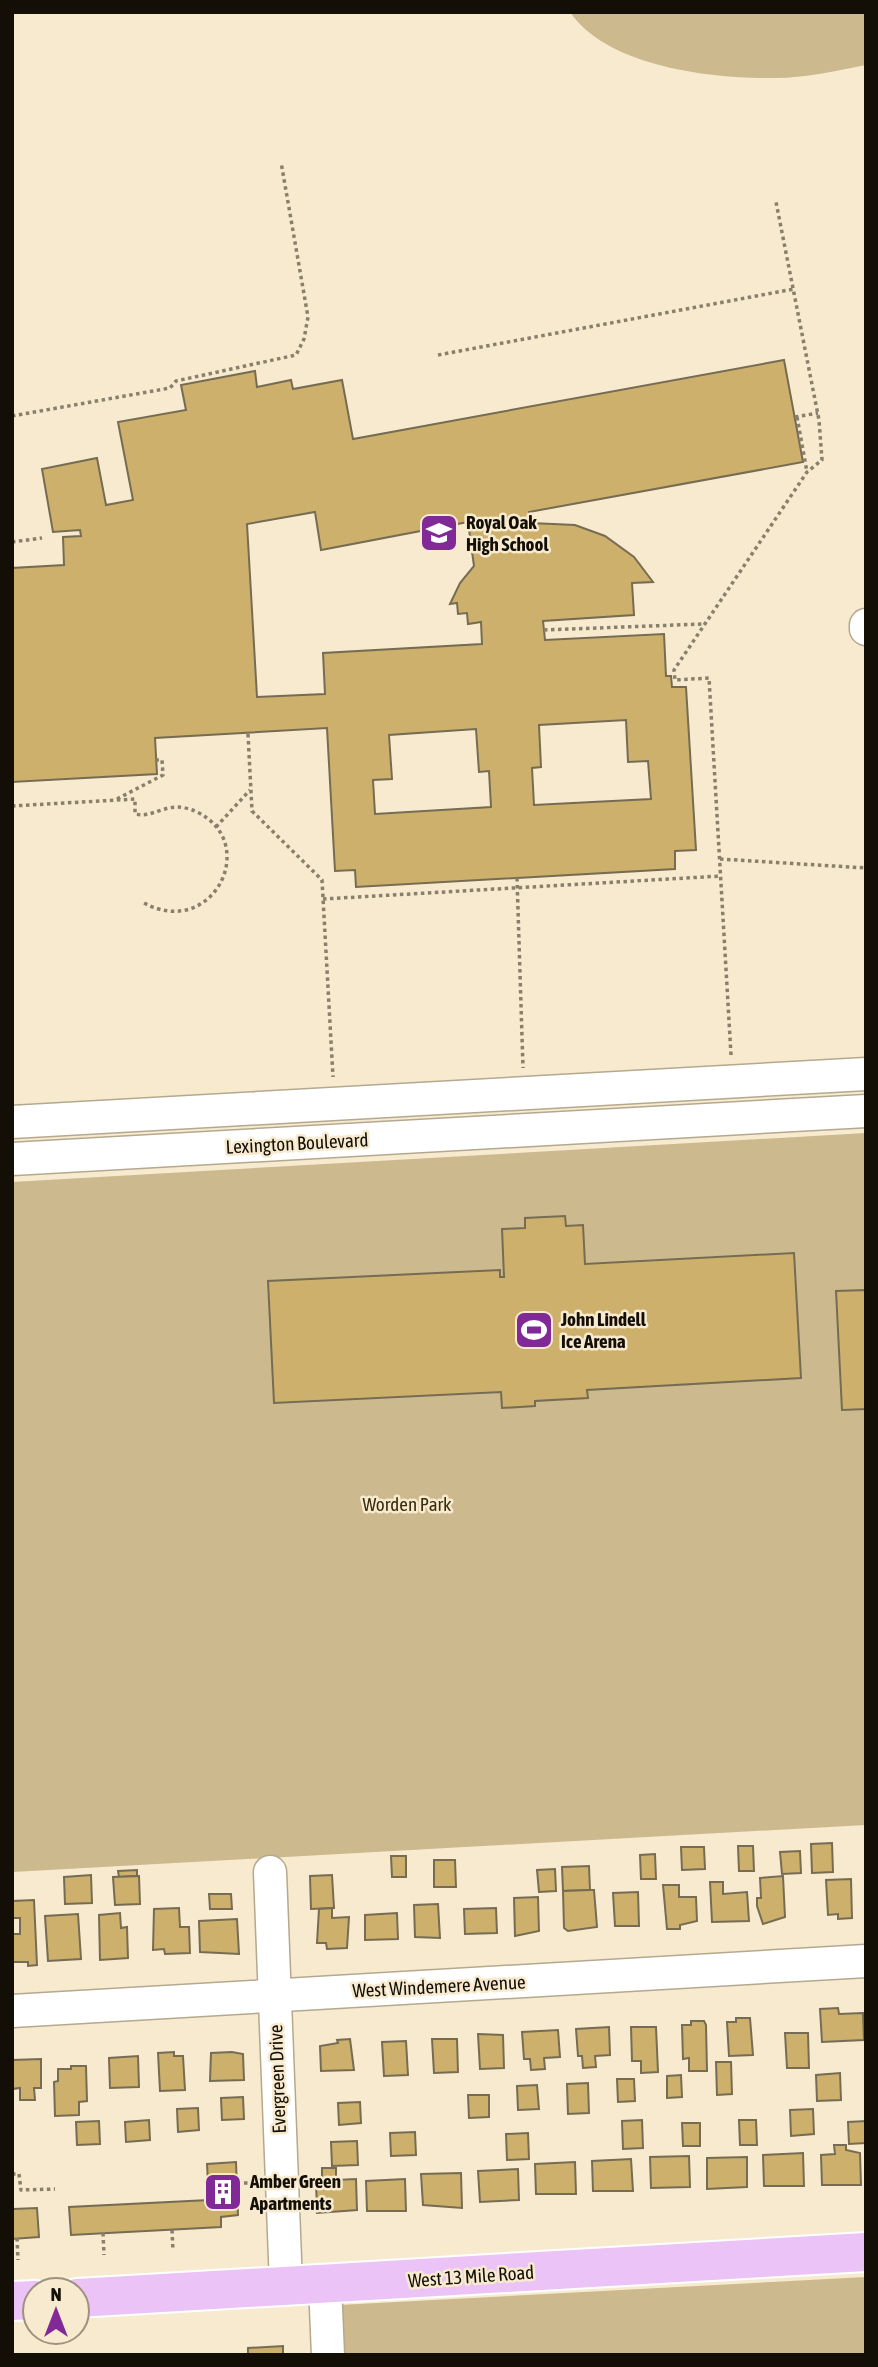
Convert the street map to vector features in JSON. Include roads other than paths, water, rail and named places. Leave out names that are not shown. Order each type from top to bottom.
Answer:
[{"type":"main road","name":"West 13 Mile Road","points":[[91,2297],[866,2252]]},
{"type":"street","name":"Lexington Boulevard","points":[[12,1122],[866,1074]]},
{"type":"street","points":[[830,1076],[833,1113]]},
{"type":"street","points":[[600,1088],[602,1126]]},
{"type":"street","points":[[469,1095],[471,1133]]},
{"type":"street","name":"Lexington Boulevard","points":[[12,1159],[866,1111]]},
{"type":"street","points":[[121,1115],[122,1152]]},
{"type":"street","name":"Evergreen Drive","points":[[270,1872],[286,2285]]},
{"type":"street","name":"West Windemere Avenue","points":[[12,2011],[866,1961]]},
{"type":"street","points":[[325,2285],[328,2355]]},
{"type":"place","name":"Royal Oak High School","points":[[439,533]]},
{"type":"place","name":"John Lindell Ice Arena","points":[[534,1330]]},
{"type":"place","name":"Amber Green Apartments","points":[[223,2192]]},
{"type":"park label","name":"Worden Park","points":[[407,1504]]}]
